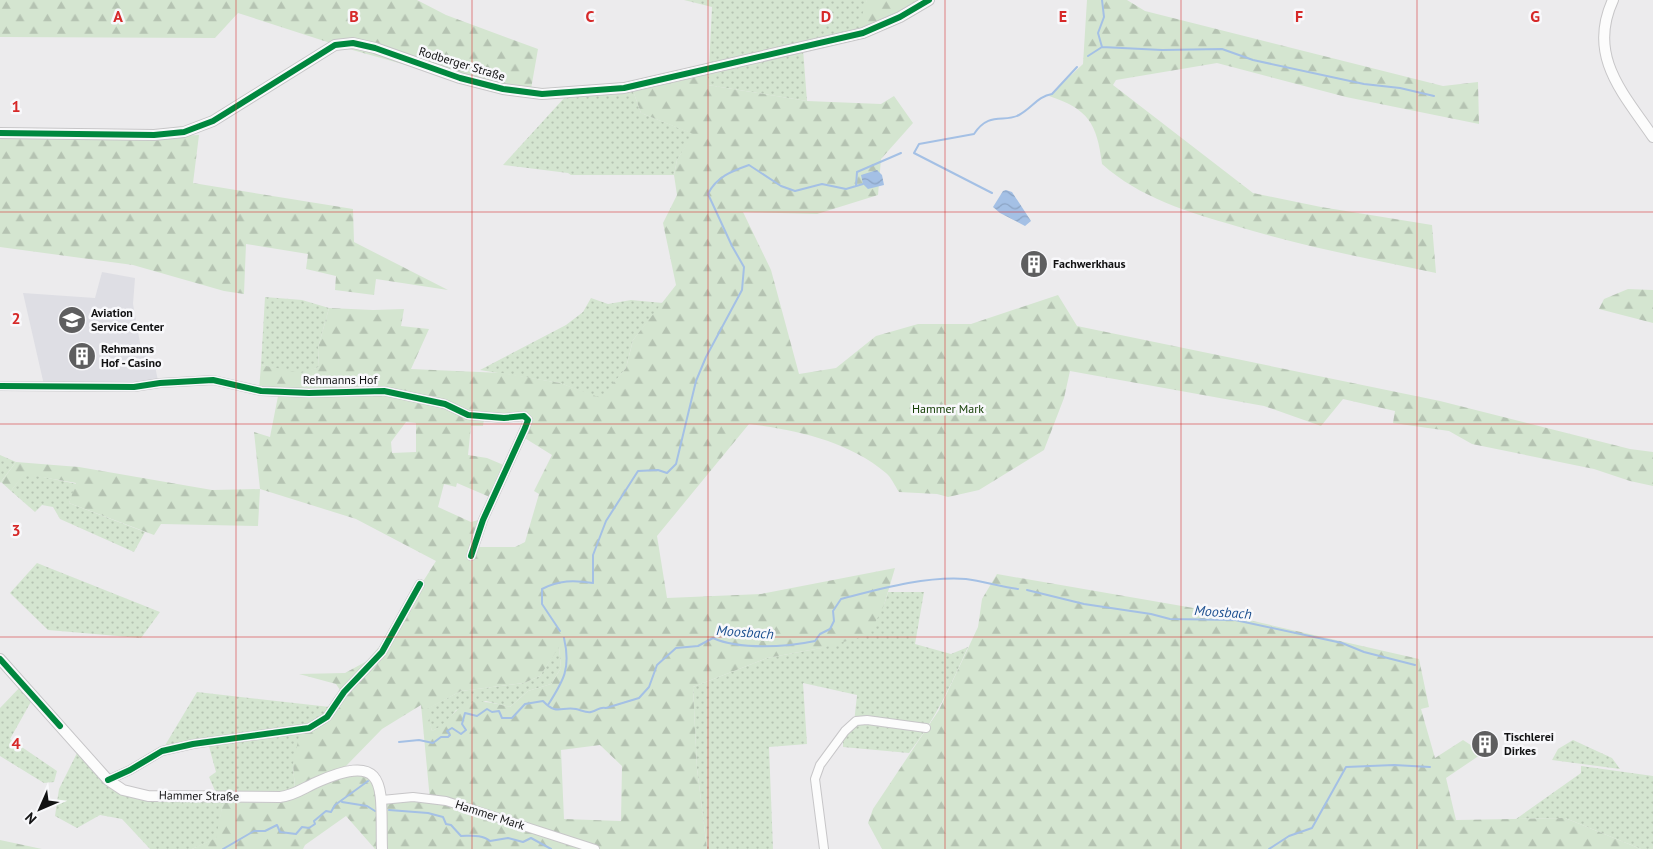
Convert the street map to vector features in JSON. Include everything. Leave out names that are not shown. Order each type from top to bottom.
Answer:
[{"type":"street","name":"Rodberger Straße","points":[[0,133],[154,135],[184,132],[213,121],[334,45],[353,43],[503,89],[542,94],[624,88],[863,33],[900,18],[929,0]]},
{"type":"street","points":[[1613,0],[1605,26],[1606,52],[1609,66],[1620,91],[1653,136]]},
{"type":"street","name":"Rehmanns Hof","points":[[0,386],[134,387],[160,382],[213,380],[261,391],[309,393],[384,391],[445,404],[468,415],[504,418],[524,416],[528,420],[483,520],[472,556]]},
{"type":"street","points":[[108,780],[125,773],[162,751],[194,744],[309,728],[319,724],[344,692],[382,652],[420,584]]},
{"type":"street","name":"Hammer Straße","points":[[0,659],[108,780],[123,790],[148,796],[280,797],[292,794],[334,775],[362,770],[377,778],[382,800],[382,849]]},
{"type":"street","points":[[824,849],[815,779],[820,765],[845,731],[856,721],[867,720],[926,728]]},
{"type":"street","name":"Hammer Mark","points":[[382,800],[413,797],[446,801],[595,849]]},
{"type":"shaded area","points":[[102,272],[135,278],[133,304],[141,348],[155,366],[158,381],[146,383],[44,385],[23,293],[95,298]]},
{"type":"green space","points":[[0,0],[417,0],[446,15],[538,49],[531,89],[463,81],[349,49],[238,13],[215,38],[0,37]]},
{"type":"green space","points":[[684,0],[867,0],[863,31],[709,68],[712,7]]},
{"type":"green space","points":[[867,0],[927,0],[863,31],[860,21]]},
{"type":"green space","points":[[1087,0],[1127,0],[1145,11],[1443,86],[1478,82],[1479,124],[1346,97],[1217,63],[1116,80],[1113,85],[1253,193],[1321,207],[1432,225],[1436,273],[1311,246],[1218,221],[1148,195],[1117,176],[1102,164],[1097,138],[1093,128],[1082,112],[1049,96],[1083,64]]},
{"type":"green space","points":[[803,49],[807,101],[708,85],[708,71]]},
{"type":"green space","name":"Hammer Mark","points":[[708,71],[708,85],[807,101],[881,104],[894,96],[913,123],[881,159],[878,195],[817,214],[743,212],[771,270],[799,374],[836,368],[876,336],[918,324],[971,324],[1058,295],[1077,326],[1440,401],[1630,449],[1653,452],[1653,486],[1630,481],[1594,469],[1472,444],[1449,431],[1393,423],[1395,411],[1343,399],[1321,426],[1264,406],[1070,371],[1064,398],[1044,450],[979,490],[948,497],[937,494],[899,492],[886,473],[871,462],[838,445],[803,434],[749,424],[657,536],[667,598],[761,594],[895,568],[884,605],[869,635],[821,648],[767,658],[693,687],[697,768],[707,849],[386,849],[384,802],[430,800],[421,705],[382,729],[346,766],[295,789],[293,764],[301,727],[320,721],[340,690],[336,684],[299,674],[345,673],[367,661],[378,648],[389,643],[405,610],[436,561],[356,519],[260,489],[254,432],[270,437],[279,391],[259,390],[261,365],[301,373],[319,367],[318,348],[329,308],[404,309],[401,326],[429,329],[411,369],[502,373],[560,383],[601,398],[626,368],[633,340],[676,285],[663,223],[677,195],[674,175],[677,160],[693,134],[641,113],[632,88]],"holes":[[[484,418],[525,419],[506,466],[487,458],[468,455],[471,426],[483,426]],[[406,422],[416,423],[416,452],[392,453],[391,442]],[[523,437],[552,455],[534,491],[539,494],[525,542],[515,547],[477,547],[485,519]],[[457,483],[492,498],[482,519],[471,522],[438,507],[444,484],[456,487]],[[559,647],[561,668],[551,684],[528,691],[510,707],[482,702],[468,703],[432,731],[427,709],[461,691],[524,683],[540,676]],[[600,745],[622,766],[621,821],[564,819],[561,750]]]},
{"type":"green space","points":[[632,88],[641,113],[694,134],[677,160],[674,175],[571,175],[568,173],[503,165],[566,96]]},
{"type":"green space","points":[[199,135],[193,183],[353,209],[354,242],[448,290],[376,279],[374,295],[335,290],[336,276],[306,269],[308,254],[246,244],[244,294],[224,291],[133,265],[0,247],[0,138],[101,139]]},
{"type":"green space","points":[[1628,289],[1653,290],[1653,323],[1599,309],[1604,299]]},
{"type":"green space","points":[[265,297],[302,300],[329,308],[318,348],[319,367],[301,374],[261,365]]},
{"type":"green space","points":[[591,298],[608,304],[631,300],[663,303],[633,340],[626,368],[601,399],[560,383],[480,370],[566,325],[583,312]]},
{"type":"green space","points":[[0,455],[16,462],[0,483]]},
{"type":"green space","points":[[16,462],[79,467],[212,490],[260,489],[258,526],[161,524],[154,535],[69,503],[76,483],[24,474],[11,491],[1,482]]},
{"type":"green space","points":[[24,473],[77,484],[69,503],[145,532],[134,552],[60,519],[53,507],[42,505],[35,512],[11,491]]},
{"type":"green space","points":[[37,563],[160,612],[141,638],[48,630],[10,593]]},
{"type":"green space","points":[[997,574],[1205,610],[1419,659],[1429,707],[1421,709],[1435,758],[1463,740],[1483,753],[1446,778],[1456,820],[1565,818],[1641,849],[882,849],[868,823],[873,809],[939,710],[978,627],[982,599]]},
{"type":"green space","points":[[888,592],[924,592],[915,644],[951,654],[968,647],[942,702],[918,741],[909,753],[843,747],[843,737],[854,723],[857,695],[803,683],[807,744],[769,747],[773,849],[707,849],[697,768],[693,687],[767,658],[821,648],[884,605]]},
{"type":"green space","points":[[559,646],[561,668],[551,684],[528,691],[510,707],[486,701],[456,710],[444,725],[432,731],[426,709],[461,691],[524,683],[540,676]]},
{"type":"green space","points":[[21,686],[32,700],[10,739],[57,771],[54,782],[44,783],[0,756],[0,708]]},
{"type":"green space","points":[[197,692],[330,707],[293,764],[295,790],[280,796],[216,793],[209,777],[216,772],[207,739],[164,747]]},
{"type":"green space","points":[[1573,740],[1612,758],[1620,769],[1552,760],[1558,749]]},
{"type":"green space","points":[[78,751],[142,799],[223,802],[217,838],[192,849],[150,849],[122,819],[100,815],[77,828],[55,816],[59,789]]},
{"type":"green space","points":[[1581,766],[1653,776],[1653,849],[1641,849],[1565,818],[1516,819],[1581,773]]},
{"type":"green space","points":[[358,774],[368,777],[375,785],[380,849],[375,849],[346,816],[305,845],[303,849],[192,849],[216,838],[223,802],[279,803],[296,798],[331,781]]},
{"type":"green space","points":[[0,840],[42,849],[0,849]]},
{"type":"water","points":[[877,170],[882,175],[884,185],[868,189],[863,184],[861,175]]},
{"type":"water","points":[[1003,191],[1012,192],[1031,221],[1025,226],[1000,213],[993,207]]},
{"type":"waterway","points":[[1102,0],[1104,17],[1098,33],[1102,47]]},
{"type":"waterway","points":[[1088,56],[1102,47],[1162,50],[1222,49],[1253,60],[1364,84],[1400,88],[1434,96]]},
{"type":"waterway","points":[[992,193],[914,153],[919,144],[974,134],[985,122],[1019,115],[1043,97],[1052,94],[1077,67]]},
{"type":"waterway","points":[[856,186],[857,172],[901,153]]},
{"type":"waterway","points":[[560,631],[542,604],[542,589],[554,584],[567,582],[593,583],[593,555],[606,521],[638,471],[658,470],[667,473],[676,464],[696,381],[706,357],[742,290],[744,267],[708,194],[711,188],[725,175],[749,165],[781,186],[795,191],[822,184],[846,189],[863,184]]},
{"type":"waterway","name":"Moosbach","points":[[399,742],[419,740],[433,743],[441,737],[448,737],[450,735],[447,731],[452,728],[461,734],[466,730],[462,724],[465,713],[477,716],[487,709],[492,712],[499,711],[502,718],[512,718],[525,704],[543,701],[548,706],[556,709],[571,708],[589,712],[639,698],[649,687],[657,665],[676,648],[698,646],[713,638],[724,642],[749,646],[791,645],[815,641],[820,634],[830,629],[834,621],[833,611],[841,599],[871,591],[935,579],[966,579],[1018,589]]},
{"type":"waterway","name":"Moosbach","points":[[1027,590],[1084,604],[1151,614],[1170,619],[1235,620],[1342,643],[1364,652],[1415,665]]},
{"type":"waterway","points":[[548,705],[565,673],[567,658],[564,638]]},
{"type":"waterway","points":[[1269,849],[1289,836],[1312,828],[1346,767],[1394,765],[1430,767]]},
{"type":"waterway","name":"Moosbach","points":[[223,849],[254,831],[265,831],[277,825],[280,832],[296,834],[302,827],[309,828],[326,811],[331,812],[335,805],[368,781]]},
{"type":"waterway","points":[[342,802],[367,806],[375,811]]},
{"type":"waterway","points":[[389,810],[428,813],[443,817],[446,824],[451,825],[461,836],[480,836],[490,841],[508,838],[523,842],[531,838],[551,849]]},
{"type":"cycle path","points":[[0,133],[154,135],[184,132],[213,121],[335,45],[353,43],[375,48],[460,78],[503,89],[542,94],[624,88],[863,33],[900,17],[929,0]]},
{"type":"cycle path","points":[[0,386],[134,387],[160,383],[213,380],[261,391],[309,393],[384,391],[445,404],[468,415],[504,418],[524,416],[528,420],[525,428],[483,520],[471,556]]},
{"type":"cycle path","points":[[108,780],[130,770],[162,751],[193,744],[309,728],[327,717],[344,692],[382,652],[420,584]]},
{"type":"cycle path","points":[[0,659],[60,726]]},
{"type":"place","name":"Fachwerkhaus","points":[[1034,264]]},
{"type":"place","name":"Aviation Service Center","points":[[72,320]]},
{"type":"place","name":"Rehmanns Hof - Casino","points":[[82,356]]},
{"type":"place","name":"Tischlerei Dirkes","points":[[1485,744]]}]
